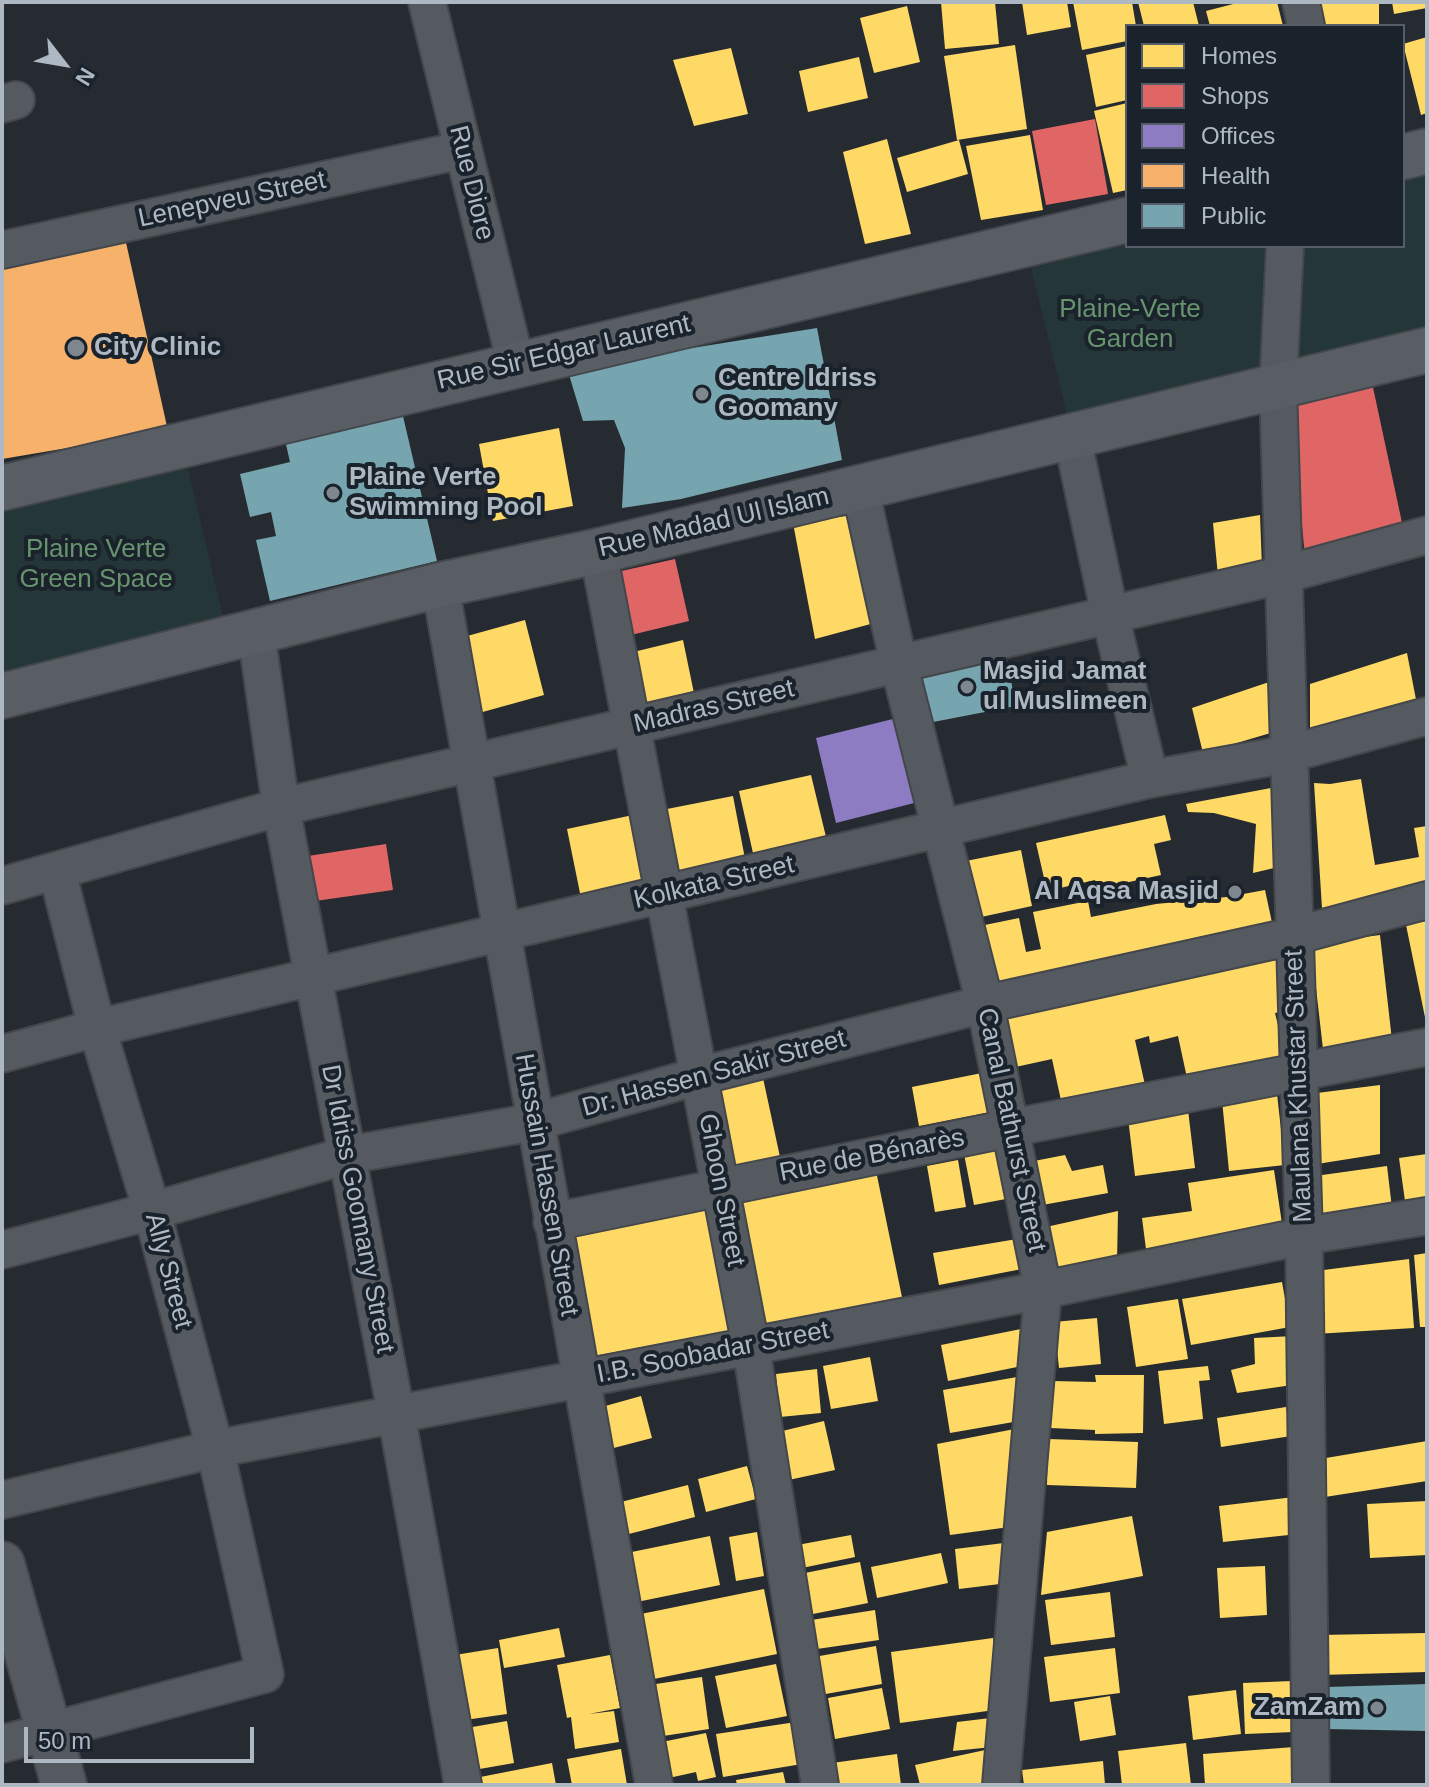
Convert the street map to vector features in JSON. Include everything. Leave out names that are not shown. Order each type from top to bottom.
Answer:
[{"type":"main road","points":[[1405,156],[1427,151]]},
{"type":"main road","name":"Rue Sir Edgar Laurent","points":[[2,488],[1125,220]]},
{"type":"main road","name":"Rue Madad Ul Islam","points":[[2,696],[440,585],[598,551],[1427,350]]},
{"type":"street","name":"Rue Diore","points":[[427,2],[516,364]]},
{"type":"street","points":[[1301,2],[1306,24]]},
{"type":"street","name":"Lenepveu Street","points":[[2,250],[462,150]]},
{"type":"street","name":"Maulana Khustar Street","points":[[1285,248],[1278,387],[1304,1236],[1311,1785]]},
{"type":"street","points":[[1072,437],[1110,615],[1150,779]]},
{"type":"street","name":"Canal Bathurst Street","points":[[860,488],[899,665],[985,1004],[1043,1290],[1001,1785]]},
{"type":"street","name":"Madras Street","points":[[2,886],[281,807],[1282,575],[1427,535]]},
{"type":"street","name":"Ghoon Street","points":[[598,551],[751,1347],[820,1785]]},
{"type":"street","name":"Hussain Hassen Street","points":[[440,585],[654,1785]]},
{"type":"street","name":"Dr Idriss Goomany Street","points":[[256,632],[281,807],[463,1785]]},
{"type":"street","name":"Kolkata Street","points":[[2,1054],[97,1028],[1150,779],[1288,754],[1427,716]]},
{"type":"street","name":"Ally Street","points":[[48,1731],[265,1674],[215,1449],[152,1211],[97,1028],[57,871]]},
{"type":"street","name":"Dr. Hassen Sakir Street","points":[[2,1250],[348,1155],[534,1122],[699,1076],[985,1004],[1294,936],[1427,900]]},
{"type":"street","name":"Rue de Bénarès","points":[[552,1222],[1427,1047]]},
{"type":"street","name":"I.B. Soobadar Street","points":[[2,1500],[215,1449],[1043,1290],[1304,1236],[1427,1216]]},
{"type":"street","points":[[2,1564],[64,1785]]},
{"type":"street","points":[[2,1744],[48,1731]]},
{"type":"green space","name":"Plaine-Verte Garden","points":[[1427,174],[1427,333],[1069,422],[1030,264],[1125,242],[1125,248],[1405,248],[1405,180]]},
{"type":"green space","name":"Plaine Verte Green Space","points":[[184,451],[225,626],[2,680],[2,494]]},
{"type":"building: Homes","points":[[941,2],[995,2],[999,44],[945,49]]},
{"type":"building: Homes","points":[[1022,2],[1067,2],[1071,27],[1027,35]]},
{"type":"building: Homes","points":[[1073,2],[1132,2],[1136,24],[1125,24],[1125,41],[1082,50]]},
{"type":"building: Homes","points":[[1138,2],[1193,2],[1198,24],[1144,24]]},
{"type":"building: Homes","points":[[1241,2],[1277,2],[1282,24],[1209,24],[1206,11]]},
{"type":"building: Homes","points":[[1318,2],[1379,2],[1379,24],[1322,24]]},
{"type":"building: Homes","points":[[1392,2],[1427,2],[1427,8],[1394,14]]},
{"type":"building: Homes","points":[[907,6],[920,62],[874,73],[860,18]]},
{"type":"building: Homes","points":[[1427,37],[1427,113],[1421,115],[1405,52],[1405,43]]},
{"type":"building: Homes","points":[[1015,45],[1027,129],[957,140],[944,56]]},
{"type":"building: Homes","points":[[1125,46],[1125,100],[1096,107],[1086,55]]},
{"type":"building: Homes","points":[[731,48],[748,114],[694,126],[673,60]]},
{"type":"building: Homes","points":[[859,57],[868,98],[808,112],[799,71]]},
{"type":"building: Homes","points":[[1125,103],[1125,190],[1113,193],[1094,111]]},
{"type":"building: Homes","points":[[1030,135],[1043,210],[981,220],[966,146]]},
{"type":"building: Homes","points":[[887,139],[911,234],[865,244],[843,152]]},
{"type":"building: Homes","points":[[959,140],[968,174],[907,192],[897,158]]},
{"type":"building: Homes","points":[[559,428],[573,506],[493,521],[479,444]]},
{"type":"building: Homes","points":[[854,515],[878,622],[815,639],[793,523]]},
{"type":"building: Homes","points":[[1260,515],[1262,567],[1218,576],[1213,523]]},
{"type":"building: Homes","points":[[525,620],[544,695],[479,713],[460,638]]},
{"type":"building: Homes","points":[[683,640],[696,703],[638,716],[625,654]]},
{"type":"building: Homes","points":[[1407,653],[1419,715],[1310,744],[1310,684]]},
{"type":"building: Homes","points":[[1275,680],[1274,732],[1203,753],[1192,708]]},
{"type":"building: Homes","points":[[811,775],[827,841],[755,862],[739,791]]},
{"type":"building: Homes","points":[[1361,779],[1375,865],[1419,857],[1414,828],[1427,826],[1427,890],[1322,908],[1314,783]]},
{"type":"building: Homes","points":[[1271,788],[1274,868],[1253,873],[1256,824],[1214,813],[1188,812],[1186,804]]},
{"type":"building: Homes","points":[[733,796],[746,864],[681,878],[667,809]]},
{"type":"building: Homes","points":[[633,815],[647,884],[581,898],[567,829]]},
{"type":"building: Homes","points":[[1165,815],[1171,840],[1154,844],[1161,875],[1097,889],[1095,880],[1047,891],[1036,843]]},
{"type":"building: Homes","points":[[1021,850],[1032,906],[972,919],[961,862]]},
{"type":"building: Homes","points":[[1265,890],[1274,932],[988,991],[975,927],[1019,918],[1026,952],[1041,949],[1033,912],[1088,901],[1091,917],[1156,904]]},
{"type":"building: Homes","points":[[1427,921],[1427,1022],[1426,1022],[1406,925]]},
{"type":"building: Homes","points":[[1380,935],[1393,1049],[1324,1058],[1311,944]]},
{"type":"building: Homes","points":[[1275,944],[1291,1010],[1275,1013],[1285,1055],[1187,1078],[1178,1036],[1150,1043],[1149,1036],[1135,1040],[1145,1085],[1062,1105],[1052,1059],[1011,1068],[998,1009]]},
{"type":"building: Homes","points":[[987,1072],[995,1111],[919,1126],[912,1087]]},
{"type":"building: Homes","points":[[763,1078],[780,1157],[729,1169],[711,1090]]},
{"type":"building: Homes","points":[[1380,1085],[1380,1154],[1317,1164],[1317,1093]]},
{"type":"building: Homes","points":[[1277,1094],[1285,1165],[1229,1171],[1222,1100]]},
{"type":"building: Homes","points":[[1188,1110],[1195,1168],[1135,1176],[1128,1118]]},
{"type":"building: Homes","points":[[1001,1147],[1011,1198],[974,1205],[964,1154]]},
{"type":"building: Homes","points":[[1427,1154],[1427,1205],[1406,1208],[1399,1158]]},
{"type":"building: Homes","points":[[1065,1155],[1072,1171],[1103,1165],[1108,1193],[1037,1206],[1029,1162]]},
{"type":"building: Homes","points":[[958,1160],[966,1207],[935,1212],[927,1166]]},
{"type":"building: Homes","points":[[875,1166],[903,1302],[760,1335],[734,1196]]},
{"type":"building: Homes","points":[[1387,1166],[1392,1208],[1321,1218],[1315,1176]]},
{"type":"building: Homes","points":[[1274,1170],[1284,1237],[1147,1257],[1142,1218],[1192,1211],[1188,1183]]},
{"type":"building: Homes","points":[[716,1198],[741,1329],[583,1358],[560,1227]]},
{"type":"building: Homes","points":[[1118,1211],[1117,1262],[1048,1278],[1037,1229]]},
{"type":"building: Homes","points":[[1017,1239],[1022,1269],[939,1285],[933,1253]]},
{"type":"building: Homes","points":[[1427,1253],[1427,1327],[1420,1327],[1414,1255]]},
{"type":"building: Homes","points":[[1409,1259],[1414,1328],[1315,1334],[1316,1271]]},
{"type":"building: Homes","points":[[1282,1282],[1290,1327],[1191,1345],[1182,1299]]},
{"type":"building: Homes","points":[[1178,1299],[1188,1359],[1136,1367],[1127,1307]]},
{"type":"building: Homes","points":[[1097,1318],[1101,1364],[1059,1368],[1054,1322]]},
{"type":"building: Homes","points":[[1036,1326],[1032,1364],[948,1381],[941,1345]]},
{"type":"building: Homes","points":[[1294,1336],[1299,1384],[1237,1393],[1231,1370],[1255,1364],[1254,1338]]},
{"type":"building: Homes","points":[[870,1357],[878,1401],[831,1409],[823,1366]]},
{"type":"building: Homes","points":[[1208,1366],[1210,1380],[1199,1381],[1203,1419],[1164,1424],[1158,1371]]},
{"type":"building: Homes","points":[[817,1369],[821,1413],[780,1417],[776,1374]]},
{"type":"building: Homes","points":[[1095,1375],[1144,1375],[1143,1433],[1095,1434],[1095,1430],[1050,1428],[1052,1381],[1096,1382]]},
{"type":"building: Homes","points":[[1017,1377],[1025,1420],[950,1433],[943,1390]]},
{"type":"building: Homes","points":[[641,1396],[652,1438],[602,1451],[591,1410]]},
{"type":"building: Homes","points":[[1286,1407],[1291,1436],[1221,1447],[1217,1418]]},
{"type":"building: Homes","points":[[824,1421],[835,1470],[784,1481],[774,1433]]},
{"type":"building: Homes","points":[[1025,1427],[1017,1526],[950,1535],[937,1444]]},
{"type":"building: Homes","points":[[1048,1439],[1138,1442],[1136,1488],[1047,1485]]},
{"type":"building: Homes","points":[[1427,1441],[1427,1481],[1325,1497],[1320,1459]]},
{"type":"building: Homes","points":[[747,1466],[756,1499],[706,1512],[698,1479]]},
{"type":"building: Homes","points":[[688,1485],[695,1517],[621,1536],[613,1504]]},
{"type":"building: Homes","points":[[1294,1497],[1298,1534],[1223,1542],[1219,1506]]},
{"type":"building: Homes","points":[[1427,1501],[1427,1555],[1370,1558],[1367,1504]]},
{"type":"building: Homes","points":[[1132,1516],[1143,1576],[1041,1595],[1047,1532]]},
{"type":"building: Homes","points":[[757,1532],[764,1576],[736,1581],[729,1537]]},
{"type":"building: Homes","points":[[851,1535],[855,1557],[797,1569],[792,1546]]},
{"type":"building: Homes","points":[[710,1536],[720,1585],[632,1603],[622,1554]]},
{"type":"building: Homes","points":[[1004,1543],[1008,1583],[959,1589],[955,1549]]},
{"type":"building: Homes","points":[[941,1553],[948,1583],[877,1598],[871,1567]]},
{"type":"building: Homes","points":[[860,1562],[868,1603],[798,1617],[790,1576]]},
{"type":"building: Homes","points":[[1265,1566],[1267,1615],[1220,1618],[1217,1568]]},
{"type":"building: Homes","points":[[764,1589],[777,1654],[644,1681],[631,1616]]},
{"type":"building: Homes","points":[[1110,1592],[1115,1637],[1051,1645],[1045,1600]]},
{"type":"building: Homes","points":[[875,1610],[879,1640],[810,1650],[805,1621]]},
{"type":"building: Homes","points":[[559,1628],[565,1657],[504,1668],[499,1640]]},
{"type":"building: Homes","points":[[1427,1633],[1427,1672],[1320,1675],[1320,1635]]},
{"type":"building: Homes","points":[[993,1638],[1002,1709],[900,1723],[891,1652]]},
{"type":"building: Homes","points":[[876,1646],[882,1684],[820,1695],[814,1657]]},
{"type":"building: Homes","points":[[498,1648],[507,1714],[458,1721],[449,1656]]},
{"type":"building: Homes","points":[[1115,1648],[1120,1693],[1050,1702],[1044,1657]]},
{"type":"building: Homes","points":[[610,1655],[620,1708],[589,1714],[614,1711],[619,1742],[575,1749],[571,1717],[567,1718],[557,1665]]},
{"type":"building: Homes","points":[[776,1664],[787,1716],[726,1728],[715,1676]]},
{"type":"building: Homes","points":[[702,1677],[709,1729],[663,1736],[656,1684]]},
{"type":"building: Homes","points":[[1292,1681],[1294,1732],[1245,1734],[1243,1683]]},
{"type":"building: Homes","points":[[882,1688],[890,1729],[835,1739],[828,1698]]},
{"type":"building: Homes","points":[[1236,1690],[1241,1734],[1193,1740],[1188,1696]]},
{"type":"building: Homes","points":[[1110,1696],[1116,1735],[1080,1741],[1074,1702]]},
{"type":"building: Homes","points":[[999,1717],[1002,1746],[953,1751],[957,1722]]},
{"type":"building: Homes","points":[[507,1721],[514,1763],[468,1771],[461,1729]]},
{"type":"building: Homes","points":[[796,1722],[802,1764],[723,1777],[716,1734]]},
{"type":"building: Homes","points":[[706,1733],[716,1777],[698,1781],[696,1772],[664,1779],[657,1743]]},
{"type":"building: Homes","points":[[1186,1743],[1191,1785],[1122,1785],[1118,1751]]},
{"type":"building: Homes","points":[[1294,1747],[1296,1785],[1205,1785],[1203,1754]]},
{"type":"building: Homes","points":[[621,1749],[627,1785],[572,1785],[567,1759]]},
{"type":"building: Homes","points":[[990,1749],[997,1780],[972,1785],[920,1785],[915,1765]]},
{"type":"building: Homes","points":[[897,1754],[901,1785],[834,1785],[832,1763]]},
{"type":"building: Homes","points":[[1103,1761],[1105,1785],[1024,1785],[1022,1770]]},
{"type":"building: Homes","points":[[552,1763],[556,1785],[466,1785],[465,1780]]},
{"type":"building: Homes","points":[[783,1772],[786,1785],[737,1785],[736,1780]]},
{"type":"building: Shops","points":[[1095,119],[1108,194],[1046,205],[1032,131]]},
{"type":"building: Shops","points":[[1371,378],[1404,532],[1305,556],[1289,394]]},
{"type":"building: Shops","points":[[675,559],[689,621],[631,635],[617,572]]},
{"type":"building: Shops","points":[[386,844],[393,890],[315,901],[308,856]]},
{"type":"building: Offices","points":[[897,718],[918,802],[836,823],[816,738]]},
{"type":"building: Health","name":"City Clinic","points":[[125,238],[168,431],[2,459],[2,265]]},
{"type":"building: Public","name":"Centre Idriss Goomany","points":[[817,328],[842,460],[681,499],[622,508],[625,448],[614,420],[583,421],[567,368]]},
{"type":"building: Public","name":"Plaine Verte Swimming Pool","points":[[402,412],[437,561],[270,601],[256,540],[276,536],[271,512],[250,517],[240,474],[290,462],[285,440]]},
{"type":"building: Public","name":"Masjid Jamat ul Muslimeen","points":[[1005,650],[1016,706],[928,723],[919,667]]},
{"type":"building: Public","name":"ZamZam","points":[[1427,1684],[1427,1731],[1328,1729],[1327,1687]]},
{"type":"place","name":"City Clinic","points":[[76,348]]},
{"type":"place","name":"Centre Idriss Goomany","points":[[702,394]]},
{"type":"place","name":"Plaine Verte Swimming Pool","points":[[333,493]]},
{"type":"place","name":"Masjid Jamat ul Muslimeen","points":[[967,687]]},
{"type":"place","name":"Al Aqsa Masjid","points":[[1235,892]]},
{"type":"place","name":"ZamZam","points":[[1377,1708]]}]
